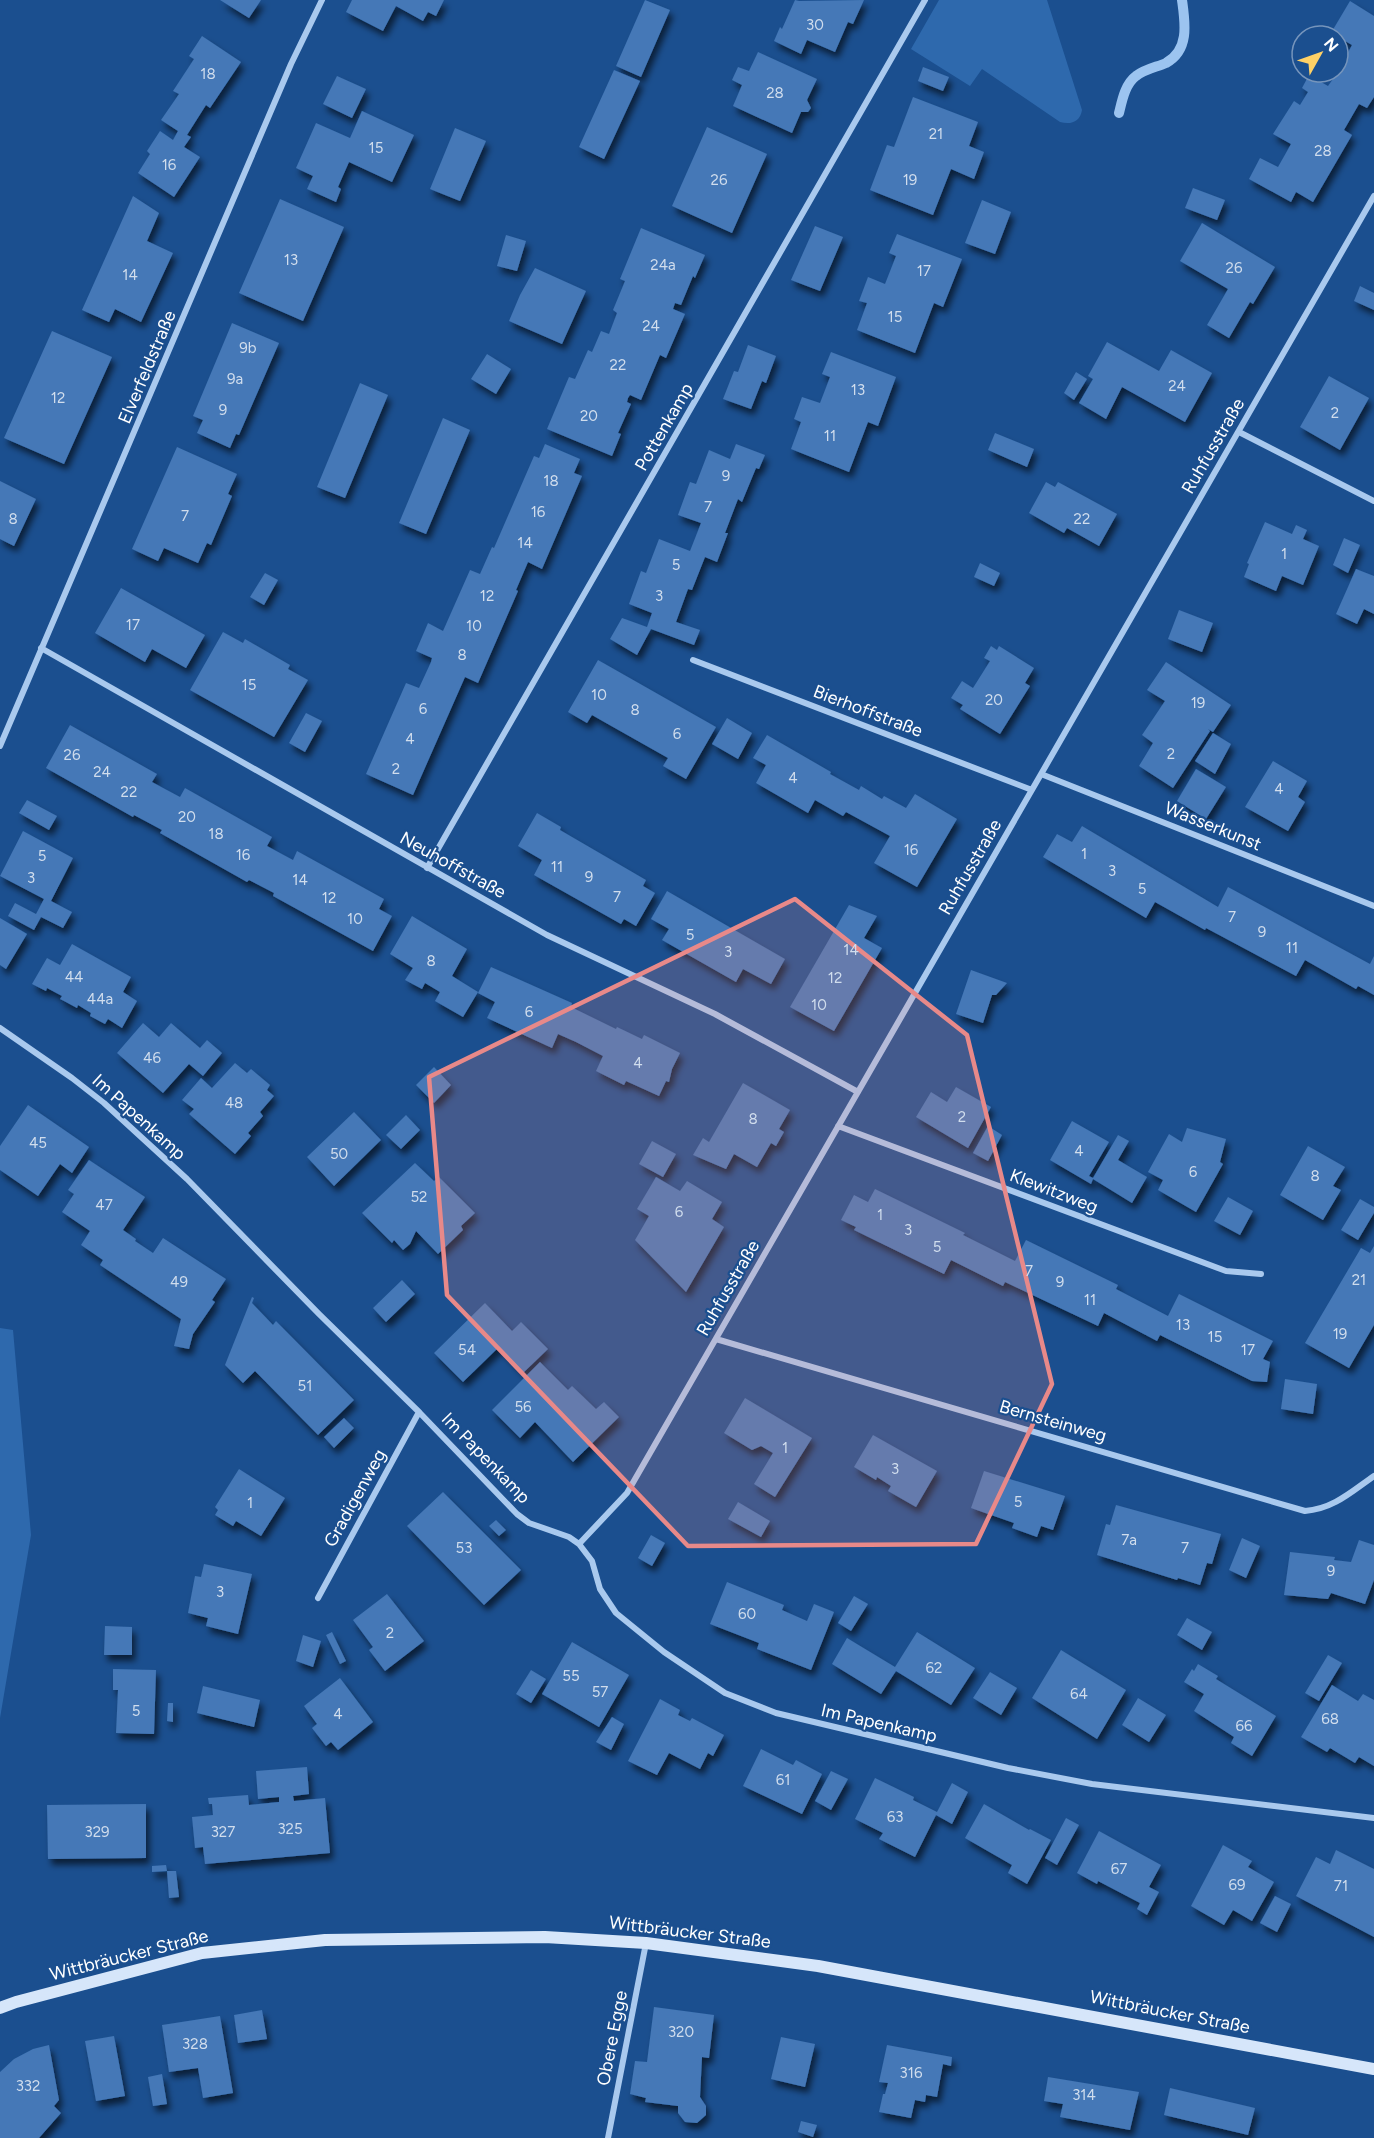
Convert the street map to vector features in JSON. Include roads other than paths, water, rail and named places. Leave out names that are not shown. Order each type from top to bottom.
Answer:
[{"type":"main road","name":"Wittbräucker Straße","points":[[0,2008],[197,1954],[326,1940],[545,1937],[646,1943],[818,1966],[1374,2069]]},
{"type":"street","name":"Elverfeldstraße","points":[[0,746],[287,75],[322,0]]},
{"type":"street","name":"Pottenkamp","points":[[427,868],[925,0]]},
{"type":"street","name":"Ruhfusstraße","points":[[579,1544],[627,1493],[1374,196]]},
{"type":"street","points":[[1239,432],[1374,501]]},
{"type":"street","name":"Neuhoffstraße","points":[[41,648],[548,935],[715,1014],[858,1092]]},
{"type":"street","name":"Bierhoffstraße","points":[[693,660],[1032,790]]},
{"type":"street","name":"Wasserkunst","points":[[1041,774],[1374,906]]},
{"type":"street","name":"Im Papenkamp","points":[[0,1029],[72,1078],[138,1134],[218,1210],[517,1514],[529,1523],[569,1537],[579,1544],[592,1561],[600,1589],[616,1613],[687,1669],[725,1693],[776,1713],[984,1762],[1092,1784],[1374,1818]]},
{"type":"street","name":"Klewitzweg","points":[[838,1126],[1226,1271],[1261,1274]]},
{"type":"street","name":"Bernsteinweg","points":[[716,1339],[1305,1511],[1321,1510],[1374,1476]]},
{"type":"street","name":"Gradigenweg","points":[[318,1598],[419,1412]]},
{"type":"street","name":"Obere Egge","points":[[608,2138],[646,1943]]},
{"type":"waterway","points":[[1119,113],[1124,93],[1132,79],[1166,63],[1179,51],[1185,26],[1182,0]]}]
